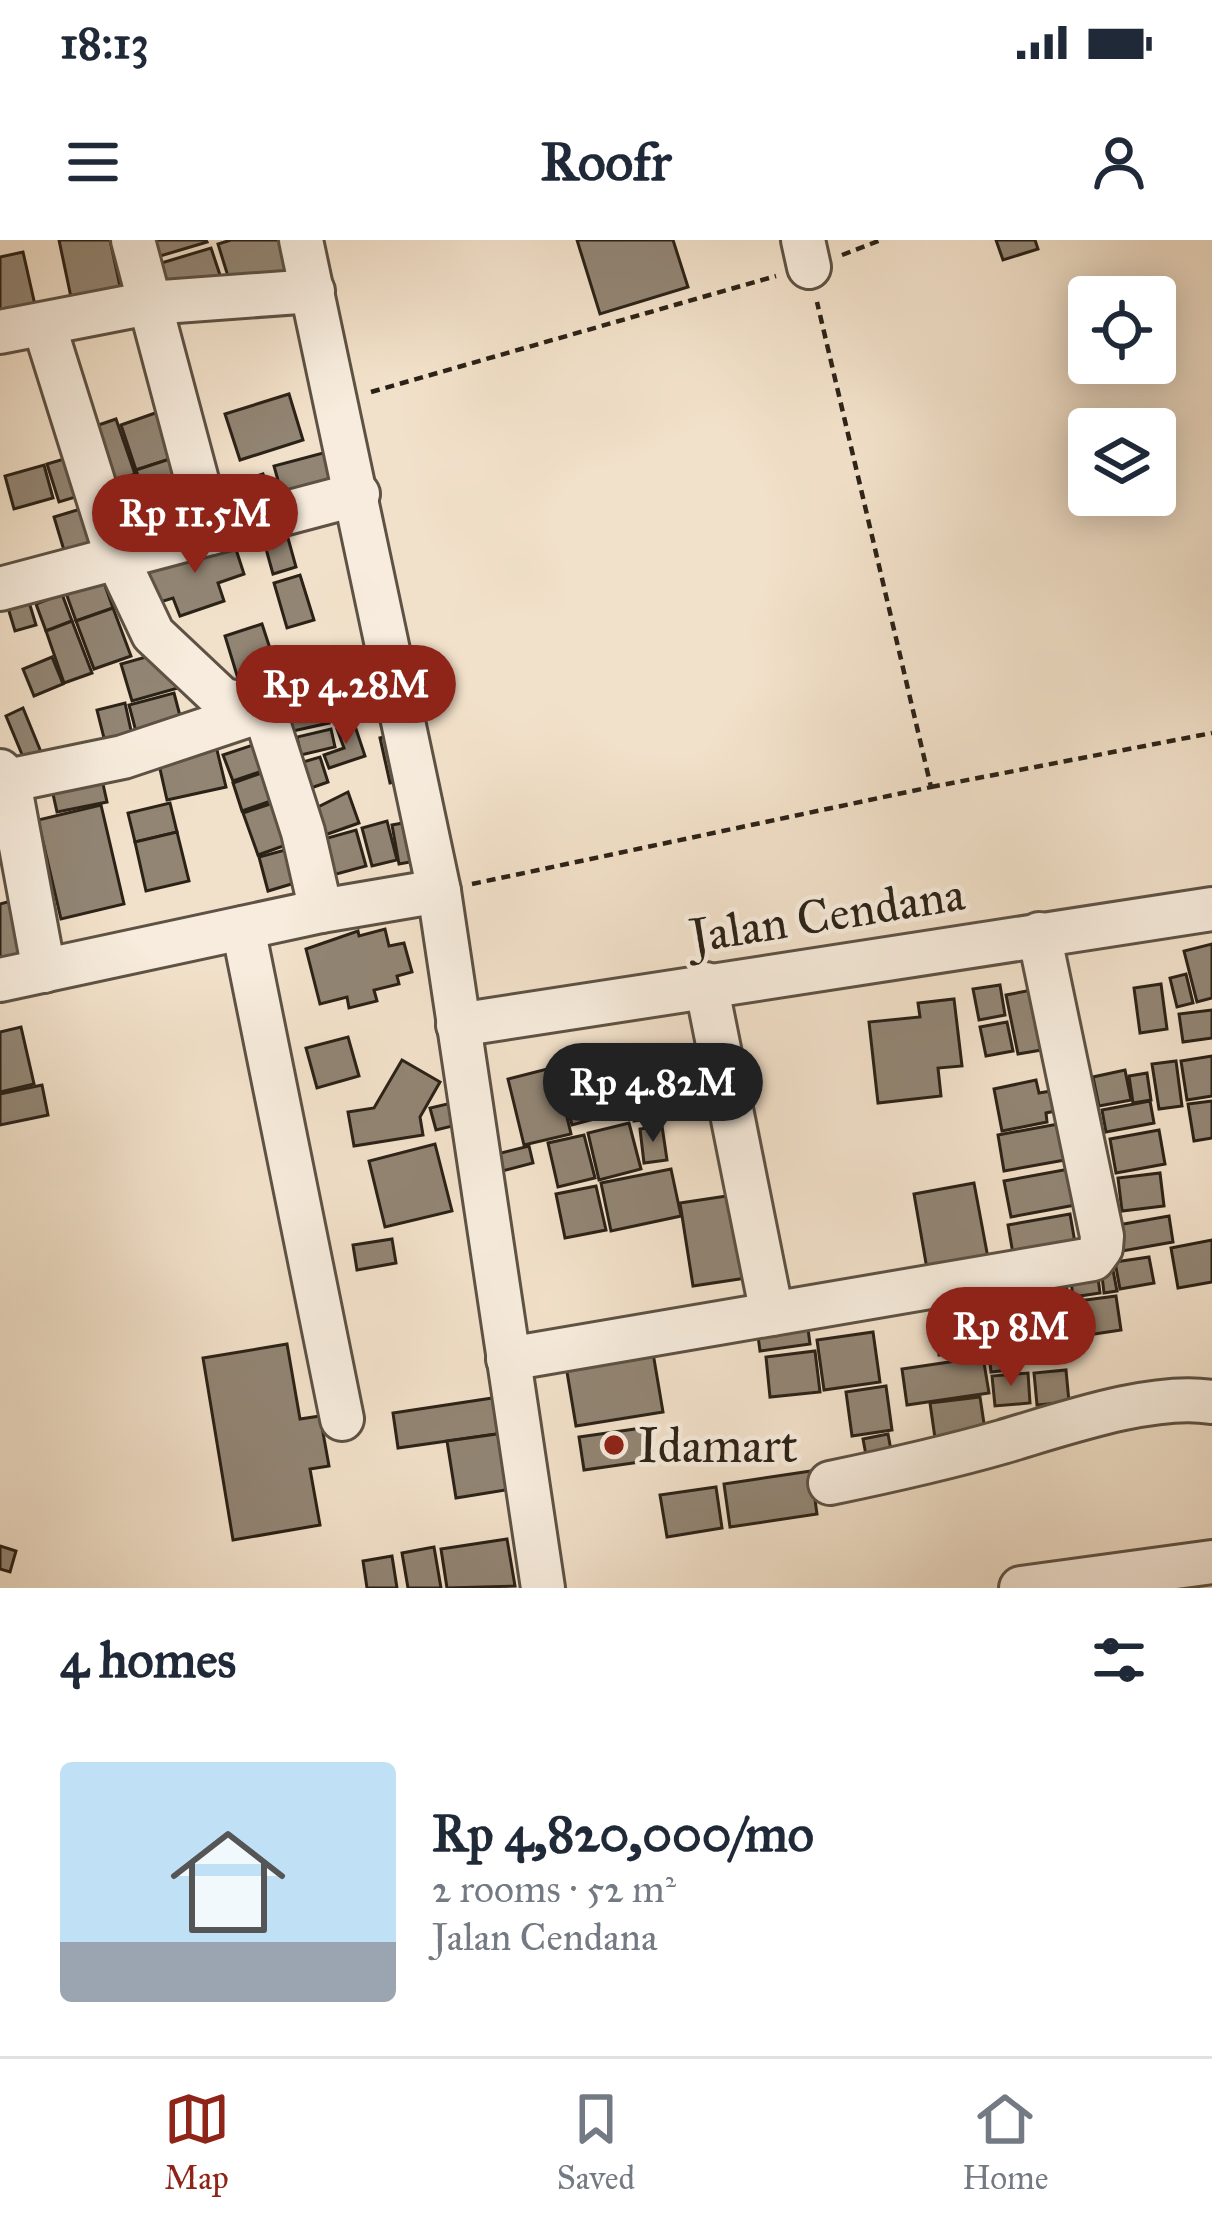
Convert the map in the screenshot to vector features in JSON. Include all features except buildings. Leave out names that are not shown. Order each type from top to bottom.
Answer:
[{"type":"street","points":[[133,240],[212,533]]},
{"type":"street","points":[[302,240],[439,891],[543,1588]]},
{"type":"street","points":[[0,332],[149,303],[313,291]]},
{"type":"street","points":[[44,325],[117,558],[153,634],[222,699],[264,710]]},
{"type":"street","points":[[0,589],[358,494]]},
{"type":"street","points":[[44,970],[4,776],[123,757],[264,710]]},
{"type":"street","points":[[264,710],[303,832],[321,911]]},
{"type":"street","points":[[0,980],[321,911],[439,891]]},
{"type":"street","name":"Jalan Cendana","points":[[458,1025],[1212,909]]},
{"type":"street","points":[[243,928],[342,1419]]},
{"type":"street","points":[[508,1359],[1093,1259],[1101,1249],[1102,1236],[1039,934]]},
{"type":"street","points":[[706,984],[772,1314]]},
{"type":"street","points":[[830,1483],[1083,1417],[1129,1408],[1212,1402]]},
{"type":"street","points":[[1021,1588],[1129,1581],[1212,1562]]},
{"type":"path","points":[[337,401],[806,254],[881,240]]},
{"type":"path","points":[[806,254],[931,787]]},
{"type":"path","points":[[439,891],[1212,733]]},
{"type":"place","name":"Idamart","points":[[614,1445]]}]
